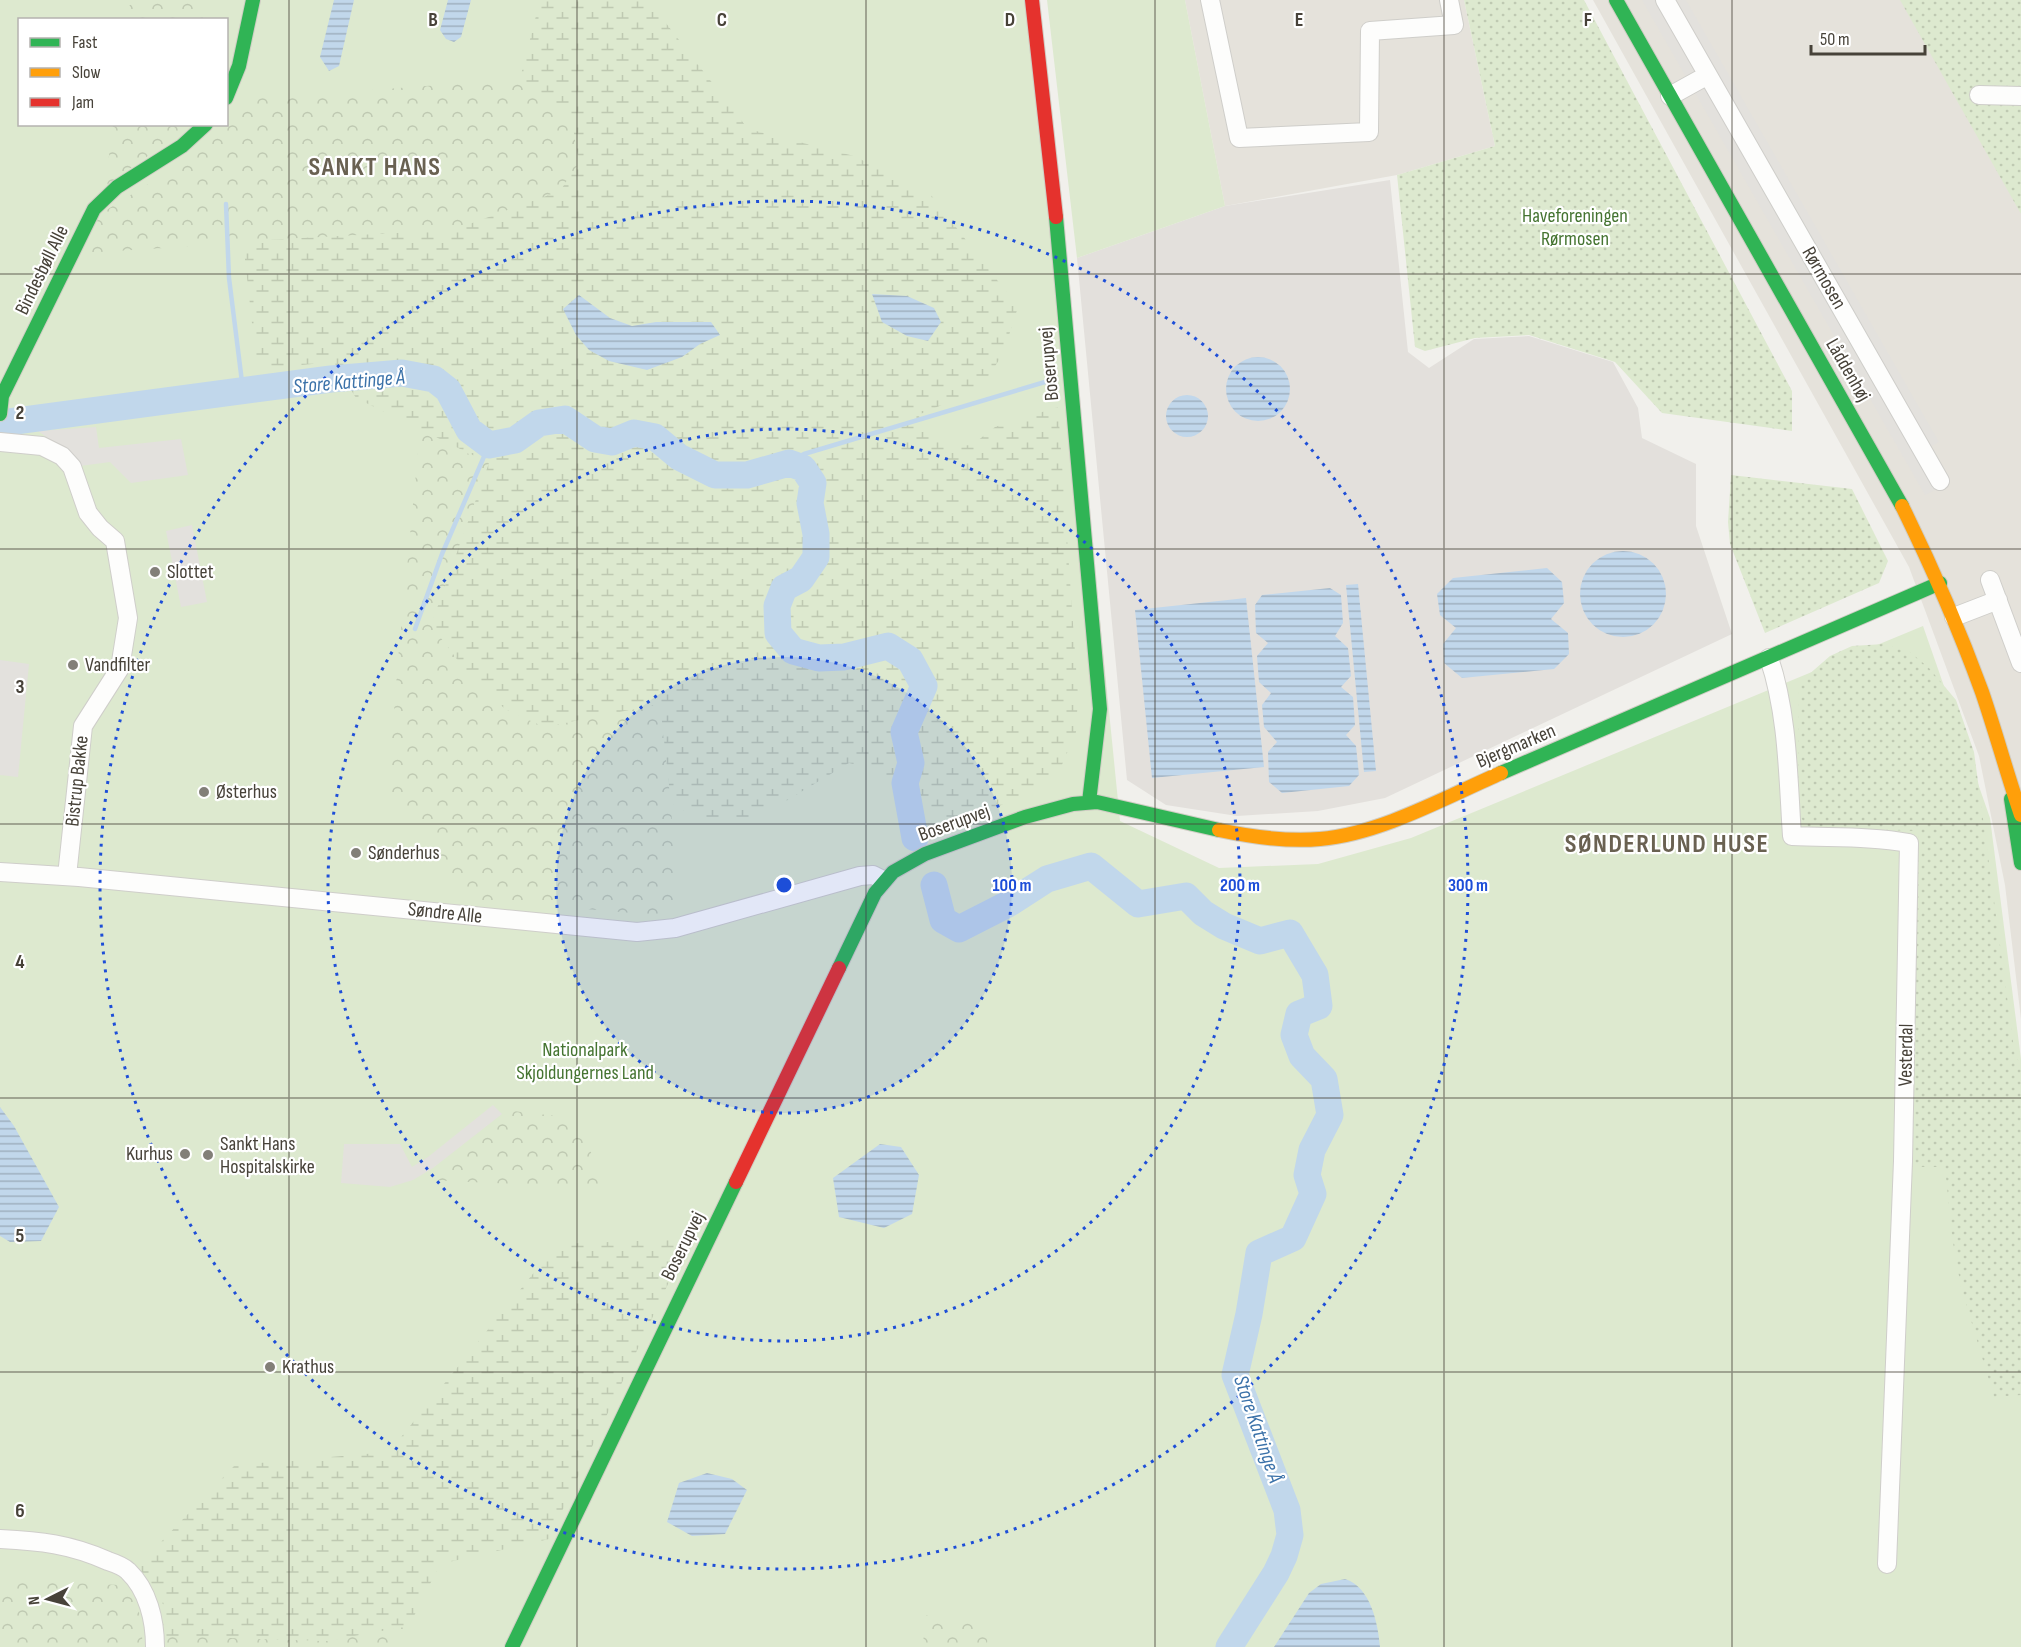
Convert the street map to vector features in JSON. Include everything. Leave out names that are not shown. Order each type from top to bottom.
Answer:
[{"type":"street","points":[[228,93],[240,66],[253,0]]},
{"type":"street","name":"Boserupvej","points":[[512,1647],[869,903],[883,880],[906,861],[1052,809],[1089,802],[1100,710],[1059,249],[1032,0]]},
{"type":"street","points":[[1210,0],[1239,138],[1370,132],[1370,31],[1454,25],[1449,0]]},
{"type":"street","name":"Låddenhøj","points":[[1616,0],[1901,504],[1954,617],[1983,696],[2021,815]]},
{"type":"street","name":"Rørmosen","points":[[1665,0],[1940,481]]},
{"type":"street","points":[[1670,96],[1708,75]]},
{"type":"street","points":[[1979,95],[2021,96]]},
{"type":"street","name":"Bindesbøll Alle","points":[[1,402],[94,209],[117,187],[182,146],[204,126]]},
{"type":"street","name":"Bistrup Bakke","points":[[0,442],[42,446],[62,456],[72,467],[88,513],[115,541],[128,618],[120,668],[83,726],[67,876]]},
{"type":"street","points":[[1990,580],[2021,663]]},
{"type":"street","name":"Bjergmarken","points":[[1089,802],[1247,834],[1286,839],[1319,839],[1352,834],[1382,825],[1940,584]]},
{"type":"street","points":[[1954,617],[1998,600]]},
{"type":"street","name":"Vesterdal","points":[[1769,658],[1777,681],[1786,747],[1792,836],[1842,839],[1880,838],[1909,843],[1903,1161],[1887,1564]]},
{"type":"street","name":"Låddenhøj","points":[[2007,777],[2021,863]]},
{"type":"street","name":"Søndre Alle","points":[[0,872],[67,876],[637,932],[675,928],[860,876],[873,875],[883,880]]},
{"type":"street","points":[[0,1539],[48,1542],[90,1553],[127,1569],[142,1587],[151,1611],[155,1647]]},
{"type":"shaded area","points":[[1185,0],[1464,0],[1495,146],[1397,175],[1225,206]]},
{"type":"shaded area","points":[[1593,0],[2021,0],[2021,1019],[2005,885],[1979,756],[1909,567]]},
{"type":"shaded area","points":[[1642,0],[1686,0],[1939,442],[1930,447],[1950,483],[1925,495]]},
{"type":"shaded area","points":[[1390,180],[1408,352],[1429,368],[1474,339],[1529,336],[1613,362],[1638,408],[1642,438],[1696,464],[1696,526],[1732,634],[1385,798],[1318,811],[1237,816],[1166,805],[1127,780],[1077,258],[1225,206]]},
{"type":"shaded area","points":[[96,427],[99,448],[181,439],[188,475],[131,483],[110,462],[80,466],[73,456],[38,431]]},
{"type":"shaded area","points":[[192,525],[207,602],[181,607],[166,531]]},
{"type":"shaded area","points":[[0,660],[29,664],[18,777],[0,775]]},
{"type":"shaded area","points":[[493,1105],[502,1114],[433,1168],[413,1180],[390,1187],[341,1183],[344,1144],[400,1144],[412,1167]]},
{"type":"green space","name":"Nationalpark Skjoldungernes Land","points":[[0,0],[1038,0],[1120,821],[1219,868],[1318,864],[1411,838],[1923,626],[1990,818],[2021,1059],[2021,1647],[0,1647]]},
{"type":"green space","points":[[136,0],[211,0],[202,18],[122,18],[122,12]]},
{"type":"green space","points":[[540,0],[648,0],[748,129],[854,156],[931,195],[1018,307],[1003,354],[980,389],[918,415],[943,447],[972,445],[995,427],[1058,407],[1078,696],[1076,732],[1061,767],[1036,791],[947,827],[876,769],[849,763],[756,819],[700,820],[671,803],[660,704],[544,727],[505,709],[469,675],[431,625],[489,463],[356,398],[334,362],[257,369],[243,241],[453,230],[560,191],[579,163],[572,121],[520,79]],"holes":[[[580,296],[610,318],[632,326],[679,321],[700,344],[682,357],[563,309]]]},
{"type":"green space","points":[[1047,0],[1185,0],[1225,206],[1077,258]]},
{"type":"green space","name":"Haveforeningen Rørmosen","points":[[1464,0],[1584,0],[1792,391],[1792,431],[1662,413],[1615,362],[1529,335],[1475,338],[1425,351],[1415,347],[1397,175],[1495,146]]},
{"type":"green space","points":[[1900,0],[2021,0],[2021,214]]},
{"type":"green space","points":[[520,79],[572,121],[579,163],[560,191],[453,230],[84,253],[100,214],[198,153],[225,126],[228,126],[228,123],[252,99]]},
{"type":"green space","points":[[113,126],[191,126],[105,186]]},
{"type":"green space","points":[[420,432],[489,463],[431,625],[544,727],[660,704],[671,803],[676,913],[655,915],[469,899],[427,834],[388,789]]},
{"type":"green space","points":[[1731,475],[1852,489],[1888,561],[1879,583],[1765,633],[1730,544],[1728,522]]},
{"type":"green space","points":[[1884,644],[1910,652],[1929,668],[1956,700],[1974,752],[2015,1056],[2021,1064],[2021,1395],[1994,1397],[1961,1287],[1952,1237],[1945,1167],[1909,1167],[1919,831],[1809,828],[1798,814],[1799,683],[1830,656],[1852,646]]},
{"type":"green space","points":[[513,1111],[556,1116],[584,1138],[598,1167],[605,1189],[431,1180]]},
{"type":"green space","points":[[689,1239],[549,1539],[440,1564],[409,1626],[327,1641],[163,1636],[164,1606],[151,1583],[137,1567],[235,1465],[389,1452],[557,1244]]},
{"type":"green space","points":[[0,1580],[120,1585],[131,1592],[140,1615],[143,1647],[0,1647]]},
{"type":"green space","points":[[925,1615],[988,1627],[987,1647],[923,1647]]},
{"type":"green space","points":[[409,1626],[399,1647],[163,1647],[163,1636],[327,1641]]},
{"type":"water","points":[[334,0],[354,0],[339,66],[329,71],[320,57]]},
{"type":"water","points":[[448,0],[471,0],[461,37],[454,42],[446,39],[440,30]]},
{"type":"water","points":[[872,294],[907,296],[934,308],[941,322],[928,341],[907,336],[882,322]]},
{"type":"water","points":[[579,295],[610,318],[632,326],[656,322],[711,322],[720,335],[700,344],[682,357],[647,370],[609,361],[589,350],[576,335],[563,309]]},
{"type":"water","points":[[1258,357],[1276,363],[1284,371],[1290,389],[1284,407],[1276,415],[1258,421],[1240,415],[1232,407],[1226,389],[1232,371],[1240,363]]},
{"type":"water","points":[[1187,395],[1202,401],[1208,416],[1202,431],[1187,437],[1172,431],[1166,416],[1172,401]]},
{"type":"water","points":[[1623,551],[1647,558],[1659,570],[1666,594],[1659,618],[1647,630],[1623,637],[1599,630],[1587,618],[1580,594],[1587,570],[1599,558]]},
{"type":"water","points":[[1547,568],[1562,582],[1564,603],[1551,619],[1568,633],[1569,654],[1554,669],[1462,678],[1444,663],[1443,644],[1456,628],[1440,615],[1437,594],[1453,578]]},
{"type":"water","points":[[1358,584],[1376,771],[1364,772],[1346,585]]},
{"type":"water","points":[[1330,588],[1341,595],[1343,623],[1335,636],[1348,648],[1351,676],[1341,687],[1353,697],[1355,725],[1346,735],[1356,746],[1359,775],[1349,786],[1282,793],[1269,782],[1268,752],[1277,742],[1264,727],[1262,705],[1271,693],[1259,682],[1257,656],[1268,643],[1256,633],[1255,605],[1262,595]]},
{"type":"water","points":[[1246,598],[1264,767],[1152,778],[1135,610]]},
{"type":"water","points":[[0,1107],[14,1126],[59,1207],[41,1241],[10,1242],[0,1236]]},
{"type":"water","points":[[880,1144],[901,1147],[919,1175],[912,1214],[884,1228],[839,1217],[833,1178]]},
{"type":"water","points":[[707,1473],[732,1479],[747,1490],[725,1534],[692,1536],[667,1522],[679,1483]]},
{"type":"water","points":[[1345,1579],[1354,1583],[1361,1590],[1372,1607],[1380,1647],[1274,1647],[1309,1593],[1321,1584]]},
{"type":"waterway","points":[[226,204],[229,278],[243,390]]},
{"type":"waterway","name":"Store Kattinge Å","points":[[0,423],[331,379],[402,373],[434,379],[448,390],[469,430],[489,445],[515,440],[539,423],[565,419],[595,439],[612,442],[634,433],[655,437],[679,457],[715,475],[747,475],[789,463],[803,468],[813,483],[810,503],[816,534],[816,557],[801,579],[784,588],[777,606],[778,633],[793,651],[819,658],[844,657],[888,646],[910,660],[924,686],[904,732],[911,763],[905,783],[915,838]]},
{"type":"waterway","points":[[789,463],[804,454],[1055,379]]},
{"type":"waterway","points":[[415,629],[442,554],[489,445]]},
{"type":"waterway","name":"Store Kattinge Å","points":[[934,885],[943,920],[959,929],[1008,904],[1047,879],[1091,866],[1138,904],[1186,896],[1203,913],[1224,926],[1260,941],[1290,933],[1315,975],[1319,1006],[1299,1014],[1294,1035],[1302,1056],[1324,1079],[1330,1115],[1312,1150],[1307,1175],[1313,1194],[1293,1238],[1259,1253],[1249,1314],[1235,1375],[1287,1510],[1290,1535],[1276,1573],[1229,1647]]},
{"type":"traffic: fast","points":[[228,93],[239,66],[253,0]]},
{"type":"traffic: fast","points":[[1616,0],[1902,506]]},
{"type":"traffic: fast","points":[[0,414],[2,396],[94,209],[117,187],[182,146],[204,126]]},
{"type":"traffic: fast","points":[[1056,217],[1100,709],[1089,802]]},
{"type":"traffic: fast","points":[[1501,773],[1940,583]]},
{"type":"traffic: fast","points":[[2011,799],[2021,863]]},
{"type":"traffic: fast","points":[[839,968],[875,893],[893,872],[925,854],[1025,817],[1073,804],[1097,802],[1219,830]]},
{"type":"traffic: fast","points":[[512,1647],[736,1182]]},
{"type":"traffic: slow","points":[[1902,506],[1945,598],[1973,668],[2021,815]]},
{"type":"traffic: slow","points":[[1219,830],[1282,839],[1307,840],[1343,836],[1412,813],[1501,773]]},
{"type":"traffic: jam","points":[[1032,0],[1056,217]]},
{"type":"traffic: jam","points":[[736,1182],[839,968]]},
{"type":"place","name":"Slottet","points":[[155,572]]},
{"type":"place","name":"Vandfilter","points":[[73,665]]},
{"type":"place","name":"Østerhus","points":[[204,792]]},
{"type":"place","name":"Sønderhus","points":[[356,853]]},
{"type":"place","name":"Kurhus","points":[[185,1154]]},
{"type":"place","name":"Sankt Hans Hospitalskirke","points":[[208,1155]]},
{"type":"place","name":"Krathus","points":[[270,1367]]},
{"type":"district","name":"SANKT HANS","points":[[375,167]]},
{"type":"district","name":"SØNDERLUND HUSE","points":[[1667,844]]}]
